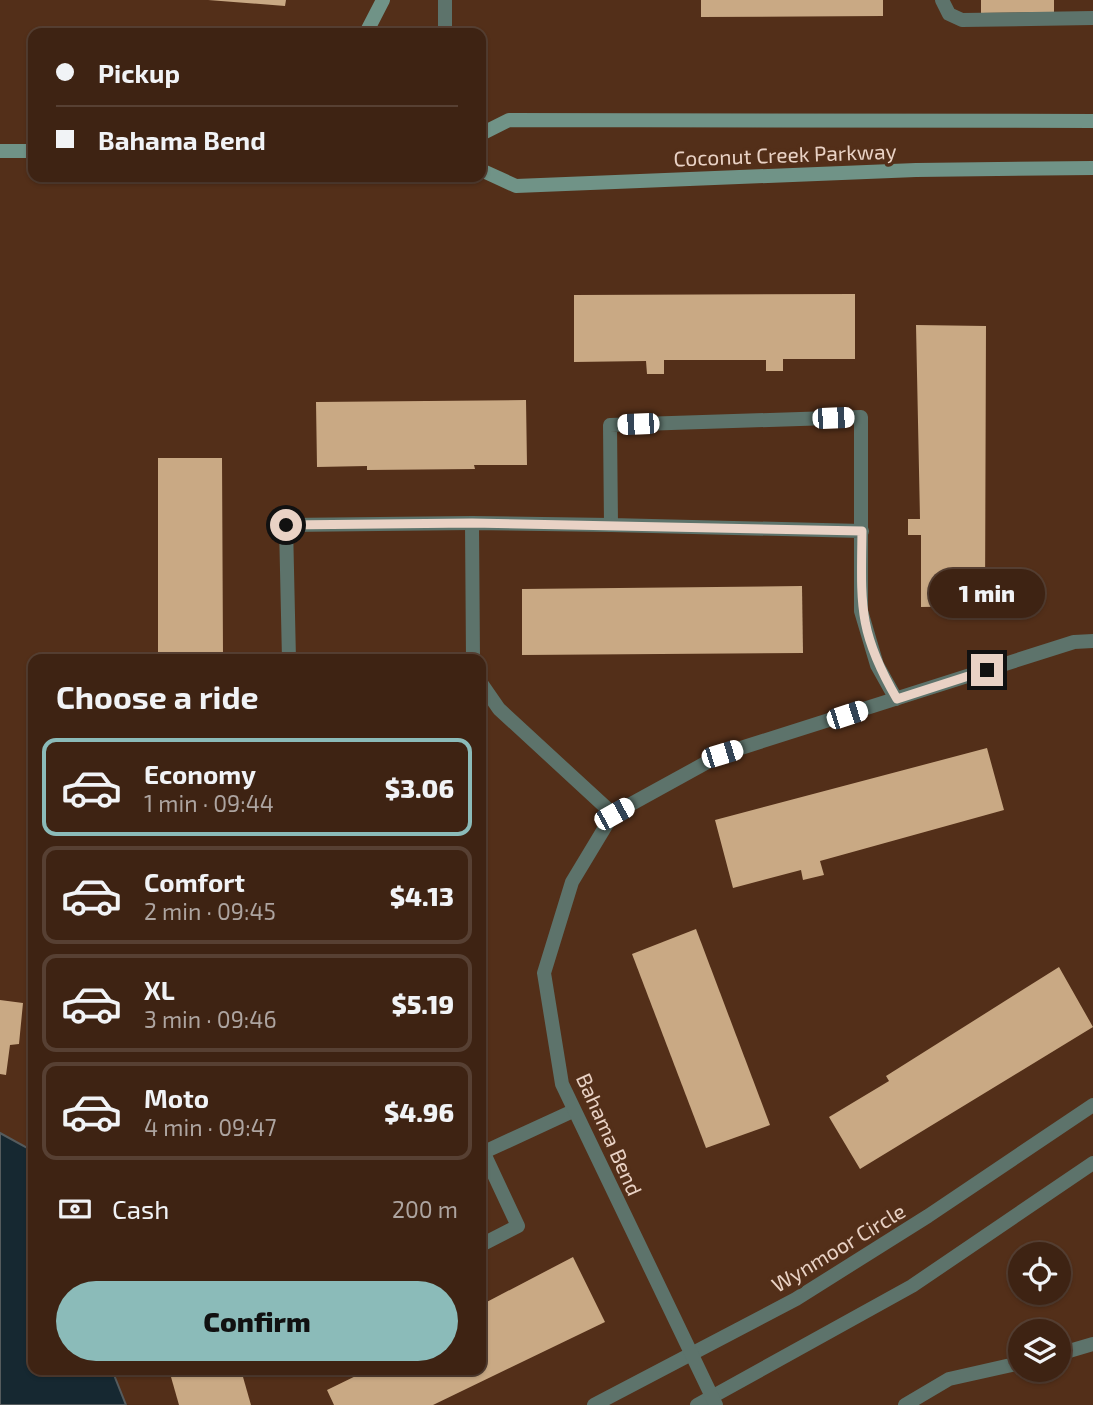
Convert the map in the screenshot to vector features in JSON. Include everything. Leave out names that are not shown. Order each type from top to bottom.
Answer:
[{"type":"main road","points":[[369,28],[383,0]]},
{"type":"main road","name":"Coconut Creek Parkway","points":[[486,132],[509,120],[1093,121]]},
{"type":"main road","points":[[0,151],[28,151]]},
{"type":"main road","points":[[1066,168],[1093,157]]},
{"type":"main road","name":"Coconut Creek Parkway","points":[[486,172],[516,186],[916,170],[1093,168]]},
{"type":"street","points":[[445,0],[445,28]]},
{"type":"street","points":[[942,0],[949,14],[962,20],[1093,18]]},
{"type":"street","points":[[611,525],[610,425],[861,417],[861,611],[877,665],[897,699]]},
{"type":"street","points":[[472,523],[473,654]]},
{"type":"street","points":[[289,654],[286,525],[472,523],[862,531]]},
{"type":"street","name":"Bahama Bend","points":[[714,1401],[562,1084],[544,973],[572,883],[614,814],[722,754],[1074,642],[1093,641]]},
{"type":"street","points":[[486,690],[499,709],[614,814]]},
{"type":"street","points":[[486,710],[499,709]]},
{"type":"street","name":"Wynmoor Circle","points":[[594,1405],[796,1299],[928,1216],[1093,1105]]},
{"type":"street","points":[[486,1147],[573,1111]]},
{"type":"street","points":[[486,1158],[518,1226],[486,1242]]},
{"type":"street","points":[[696,1405],[714,1401],[912,1286],[1093,1163]]},
{"type":"street","points":[[1071,1351],[1093,1345]]},
{"type":"street","points":[[905,1405],[949,1379],[1008,1366]]},
{"type":"water","points":[[0,1133],[28,1148],[28,1375],[114,1375],[126,1405],[0,1405]]},
{"type":"building","points":[[208,0],[286,0],[285,6]]},
{"type":"building","points":[[701,0],[883,0],[883,16],[701,17]]},
{"type":"building","points":[[981,0],[1054,0],[1054,12],[981,13]]},
{"type":"building","points":[[855,294],[855,359],[783,359],[783,371],[766,371],[766,360],[664,360],[664,374],[647,374],[646,361],[574,362],[574,295]]},
{"type":"building","points":[[916,325],[986,326],[985,606],[921,607],[921,535],[908,535],[908,519],[920,519]]},
{"type":"building","points":[[526,400],[527,465],[474,465],[475,469],[367,470],[367,466],[317,467],[316,402]]},
{"type":"building","points":[[158,458],[222,458],[223,653],[235,654],[158,654]]},
{"type":"building","points":[[802,586],[803,653],[522,655],[522,589]]},
{"type":"building","points":[[987,748],[1004,810],[820,861],[824,875],[803,880],[801,870],[733,888],[715,820]]},
{"type":"building","points":[[696,929],[770,1125],[706,1148],[632,954]]},
{"type":"building","points":[[1059,967],[1093,1027],[860,1169],[829,1117],[889,1081],[886,1076]]},
{"type":"building","points":[[0,1000],[23,1003],[19,1044],[10,1045],[6,1075],[0,1074]]},
{"type":"building","points":[[573,1257],[605,1322],[433,1405],[334,1405],[327,1390],[358,1375],[486,1375],[486,1302]]},
{"type":"building","points":[[170,1375],[242,1375],[251,1405],[179,1405]]},
{"type":"route","points":[[286,525],[472,523],[862,531],[861,611],[877,665],[897,699],[987,670]]}]
